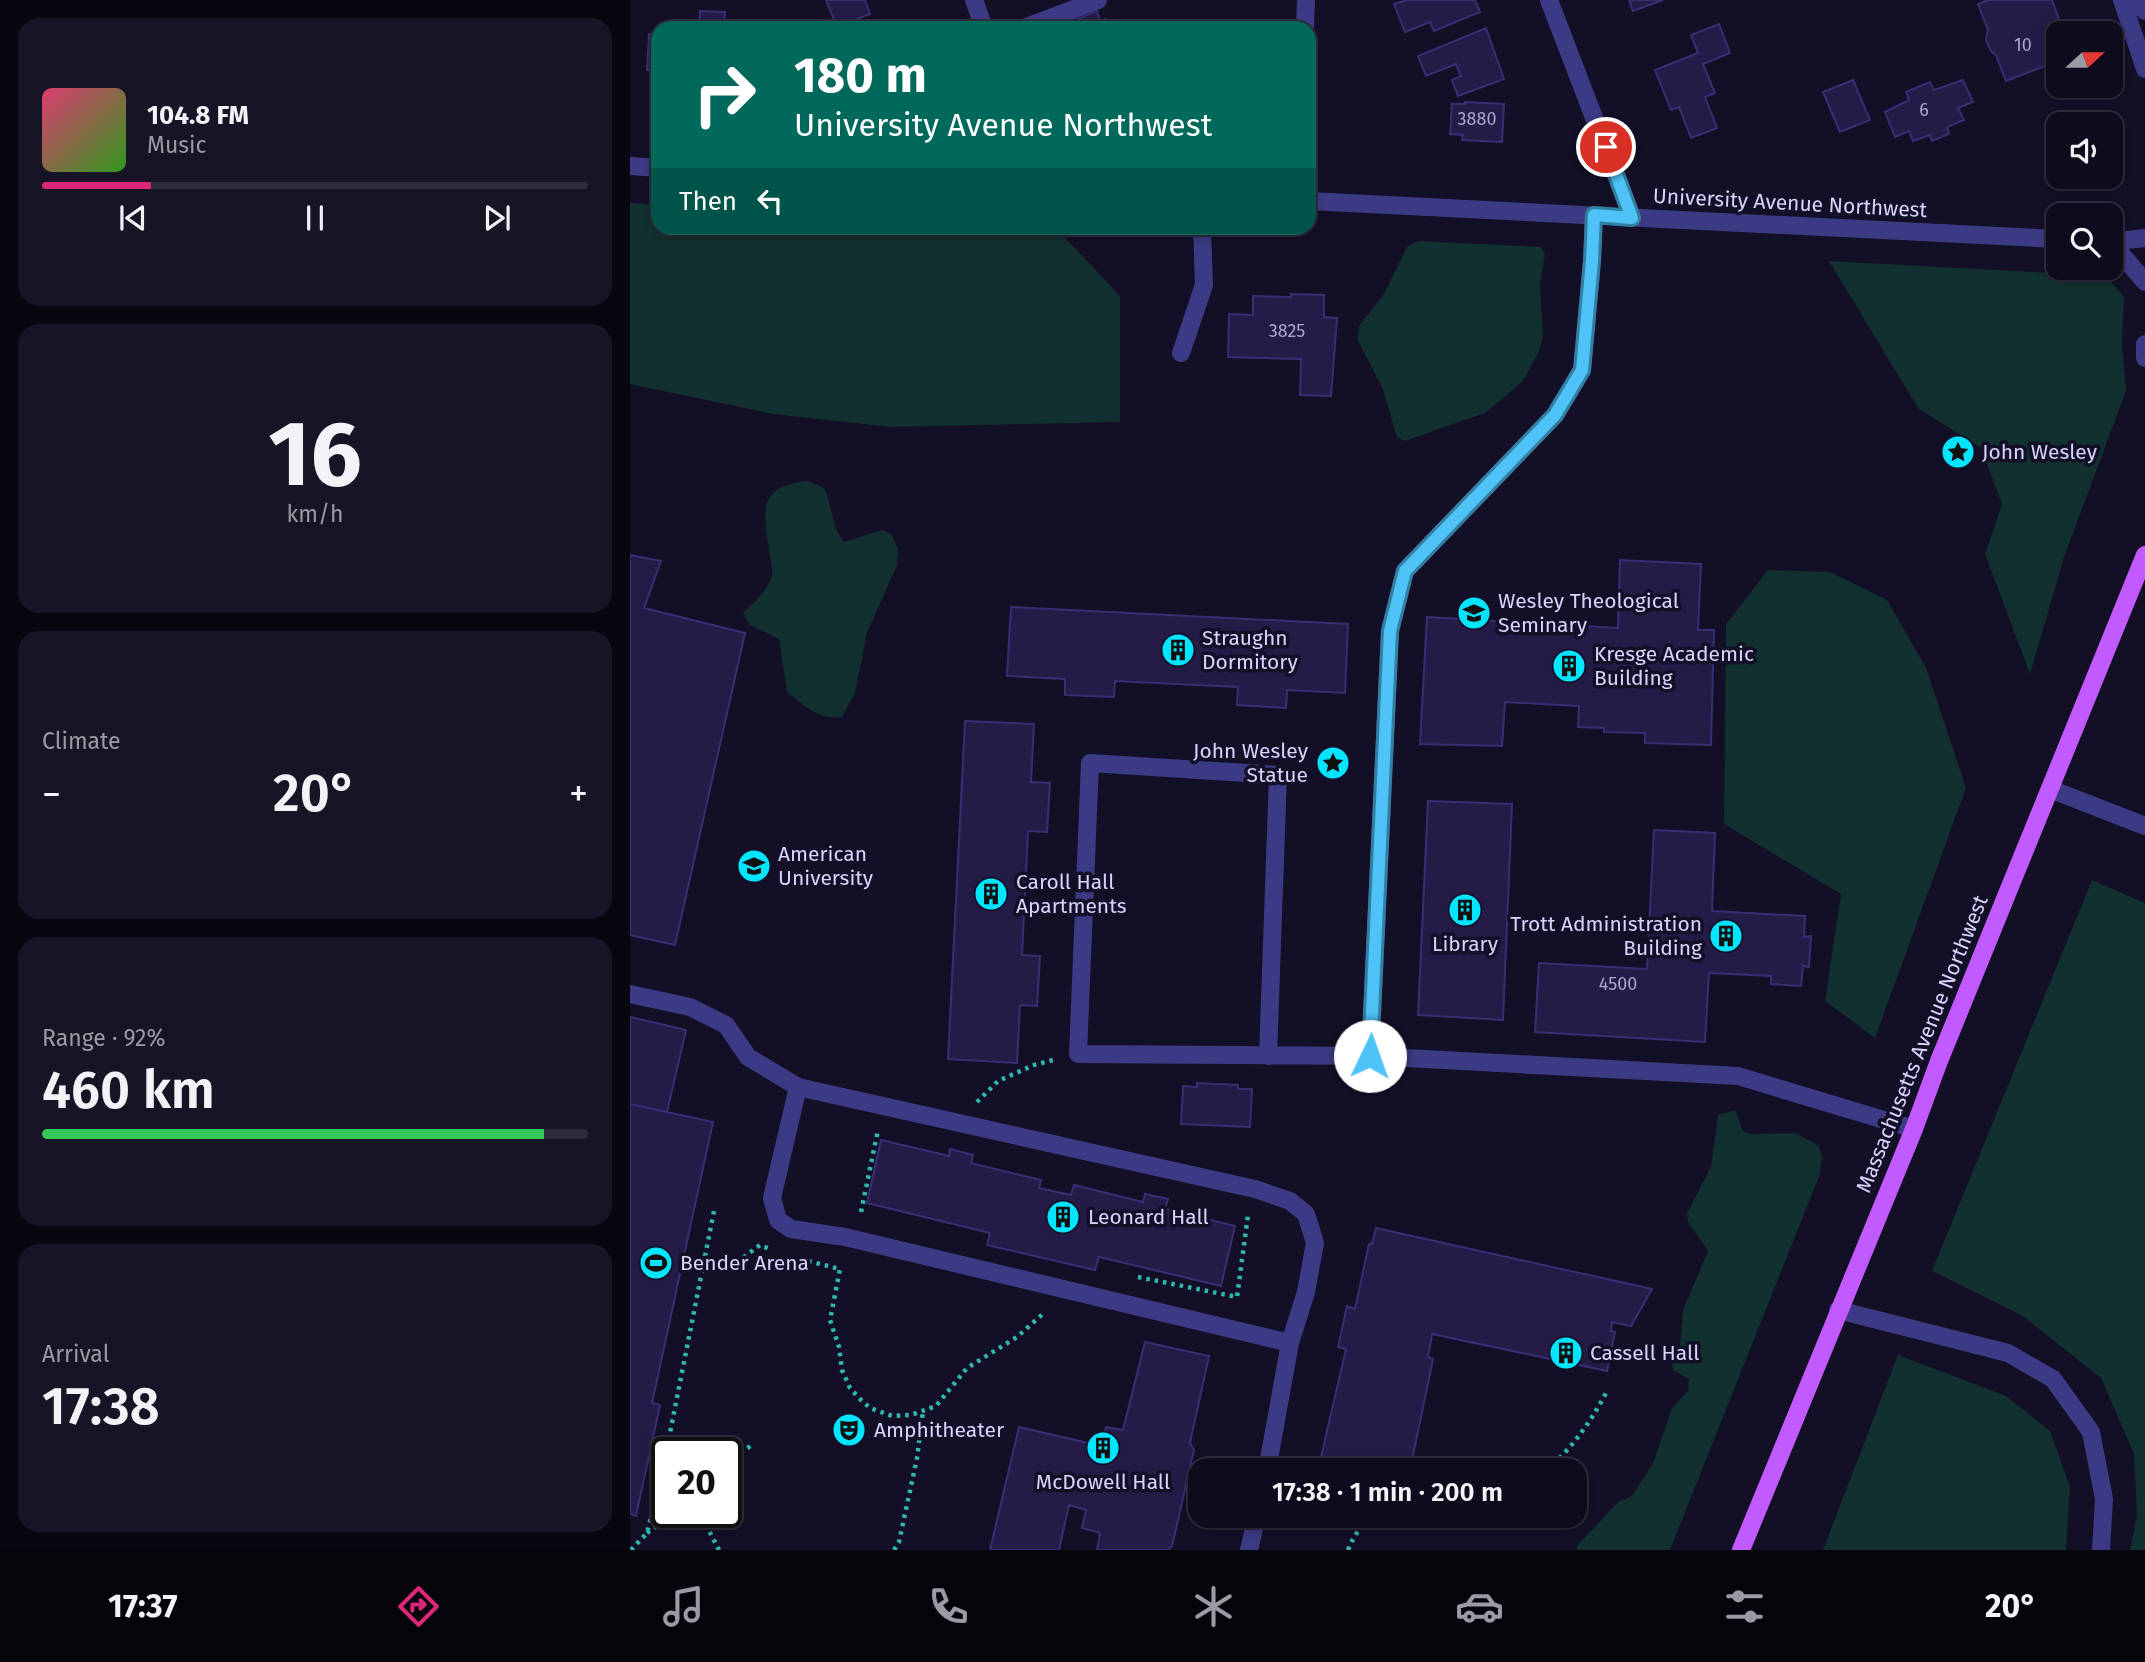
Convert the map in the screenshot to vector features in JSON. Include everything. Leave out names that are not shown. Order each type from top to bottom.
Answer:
[{"type":"main road","name":"Massachusetts Avenue Northwest","points":[[1741,1550],[2145,555]]},
{"type":"street","points":[[974,0],[982,21]]},
{"type":"street","points":[[1042,21],[1097,0]]},
{"type":"street","points":[[1305,21],[1306,0]]},
{"type":"street","points":[[1549,0],[1632,218]]},
{"type":"street","points":[[2122,0],[2145,69]]},
{"type":"street","points":[[2134,0],[2145,11]]},
{"type":"street","points":[[630,166],[651,168]]},
{"type":"street","name":"University Avenue Northwest","points":[[1316,201],[2046,238]]},
{"type":"street","points":[[1370,1056],[1390,631],[1405,571],[1555,415],[1582,370],[1594,215]]},
{"type":"street","points":[[1181,353],[1203,285],[1202,235]]},
{"type":"street","points":[[2123,241],[2145,238]]},
{"type":"street","points":[[2123,256],[2145,282]]},
{"type":"street","points":[[2145,344],[2145,358]]},
{"type":"street","points":[[1268,1056],[1279,775],[1090,763],[1078,1054],[1268,1056],[1370,1056],[1738,1076],[1914,1129]]},
{"type":"street","points":[[2050,789],[2145,826]]},
{"type":"street","points":[[630,994],[690,1007],[726,1025],[748,1057],[798,1087],[1255,1189],[1290,1201],[1306,1214],[1315,1243],[1306,1292],[1290,1343],[1269,1458]]},
{"type":"street","points":[[798,1087],[772,1198],[778,1220],[791,1229],[845,1237],[1290,1343]]},
{"type":"street","points":[[1838,1310],[2008,1353],[2053,1379],[2091,1432],[2105,1499],[2101,1550]]},
{"type":"street","points":[[1249,1550],[1254,1528]]},
{"type":"path","points":[[956,1123],[998,1081],[1034,1065],[1078,1054]]},
{"type":"path","points":[[871,1214],[859,1212],[878,1127],[892,1131]]},
{"type":"path","points":[[671,1437],[714,1211]]},
{"type":"path","points":[[1128,1275],[1237,1297],[1248,1214],[1235,1211]]},
{"type":"path","points":[[704,1259],[733,1265],[760,1245],[778,1252]]},
{"type":"path","points":[[790,1257],[840,1269],[830,1320],[839,1347],[842,1370],[850,1388],[860,1399],[870,1408],[892,1416],[911,1415],[936,1406],[967,1368],[1017,1336],[1041,1316],[1062,1289]]},
{"type":"path","points":[[1561,1458],[1590,1422],[1606,1393]]},
{"type":"path","points":[[894,1550],[899,1542],[915,1470],[923,1411]]},
{"type":"path","points":[[742,1452],[752,1445]]},
{"type":"path","points":[[647,1533],[651,1519]]},
{"type":"path","points":[[631,1550],[654,1528]]},
{"type":"path","points":[[708,1528],[719,1550]]},
{"type":"path","points":[[1348,1550],[1360,1528]]},
{"type":"green space","points":[[630,203],[651,204],[651,235],[1063,235],[1120,296],[1120,422],[891,427],[773,414],[630,384]]},
{"type":"green space","points":[[1419,241],[1541,247],[1545,254],[1540,285],[1543,335],[1539,352],[1523,381],[1485,413],[1405,441],[1397,437],[1383,389],[1358,341],[1359,326],[1384,294],[1407,247]]},
{"type":"green space","points":[[1829,261],[2046,273],[2046,280],[2109,280],[2124,297],[2122,343],[2126,391],[2064,557],[2030,674],[1985,554],[2002,504],[1981,448],[1918,408]]},
{"type":"green space","points":[[807,481],[824,488],[837,530],[844,542],[882,530],[891,534],[898,549],[897,565],[867,633],[855,693],[842,717],[819,714],[787,692],[779,639],[750,625],[743,613],[763,593],[772,577],[765,517],[770,497],[778,489]]},
{"type":"green space","points":[[1768,570],[1830,572],[1887,600],[1926,668],[1966,788],[1875,1038],[1825,1001],[1841,894],[1724,824],[1726,624]]},
{"type":"green space","points":[[2092,880],[2145,903],[2145,1550],[2130,1550],[2137,1515],[2134,1454],[2101,1378],[2023,1316],[1932,1271]]},
{"type":"green space","points":[[1735,1110],[1743,1131],[1752,1134],[1795,1133],[1818,1145],[1822,1156],[1820,1174],[1670,1550],[1577,1550],[1577,1546],[1618,1502],[1632,1496],[1654,1461],[1672,1408],[1688,1391],[1689,1379],[1673,1370],[1672,1363],[1680,1346],[1683,1310],[1708,1251],[1688,1222],[1687,1213],[1711,1167],[1718,1115]]},
{"type":"green space","points":[[1898,1355],[2006,1396],[2050,1431],[2070,1486],[2066,1550],[1823,1550]]},
{"type":"building","points":[[826,0],[865,0],[870,14],[852,21],[835,21]]},
{"type":"building","points":[[1407,0],[1475,0],[1480,12],[1434,31],[1430,22],[1405,32],[1394,4]]},
{"type":"building","points":[[1629,0],[1663,0],[1633,11]]},
{"type":"building","points":[[1988,0],[2052,0],[2060,21],[2046,21],[2046,66],[2006,81],[1996,55],[1986,40],[1988,30],[1978,4]]},
{"type":"building","points":[[700,11],[725,12],[724,21],[699,21]]},
{"type":"building","points":[[1097,11],[1100,21],[1072,21]]},
{"type":"building","points":[[1719,24],[1730,53],[1703,64],[1715,93],[1705,97],[1717,128],[1691,138],[1679,107],[1671,110],[1655,70],[1698,53],[1691,35]]},
{"type":"building","points":[[1486,28],[1504,79],[1458,96],[1452,80],[1461,76],[1456,64],[1426,76],[1418,56]]},
{"type":"building","points":[[649,34],[651,34],[651,70],[647,70]]},
{"type":"building","points":[[1853,80],[1870,120],[1840,132],[1823,92]]},
{"type":"building","points":[[1963,80],[1973,102],[1958,108],[1964,120],[1947,127],[1949,134],[1932,141],[1930,135],[1913,141],[1909,131],[1895,137],[1885,112],[1909,100],[1906,92],[1930,82],[1934,90]]},
{"type":"building","points":[[1452,104],[1504,104],[1502,142],[1462,140],[1463,135],[1450,134]]},
{"type":"building","points":[[1291,294],[1324,295],[1324,317],[1337,318],[1331,396],[1300,395],[1301,359],[1228,357],[1229,314],[1253,315],[1253,296],[1291,297]]},
{"type":"building","points":[[630,555],[661,561],[644,608],[745,633],[675,945],[630,935]]},
{"type":"building","name":"Kresge Academic Building","points":[[1620,560],[1701,564],[1698,630],[1714,630],[1711,745],[1645,743],[1645,733],[1604,732],[1604,728],[1578,727],[1579,706],[1505,702],[1502,746],[1420,744],[1427,617],[1618,628]]},
{"type":"building","name":"Straughn Dormitory","points":[[1011,607],[1348,624],[1345,693],[1287,690],[1286,708],[1237,705],[1238,687],[1115,681],[1114,697],[1065,695],[1065,679],[1007,676]]},
{"type":"building","name":"Caroll Hall Apartments","points":[[965,721],[1034,724],[1031,782],[1050,783],[1047,832],[1028,831],[1022,955],[1040,956],[1037,1006],[1020,1005],[1017,1063],[948,1059]]},
{"type":"building","name":"Library","points":[[1428,801],[1512,804],[1503,1020],[1418,1015]]},
{"type":"building","name":"Trott Administration Building","points":[[1654,830],[1715,833],[1712,911],[1805,916],[1804,937],[1811,936],[1809,967],[1803,966],[1801,986],[1771,984],[1771,976],[1709,973],[1705,1042],[1535,1032],[1539,963],[1647,969]]},
{"type":"building","points":[[630,1017],[686,1030],[667,1112],[630,1104]]},
{"type":"building","points":[[1197,1083],[1238,1085],[1238,1089],[1252,1089],[1250,1127],[1181,1124],[1183,1086],[1197,1087]]},
{"type":"building","name":"Bender Arena","points":[[630,1104],[713,1122],[652,1403],[660,1405],[636,1516],[630,1514]]},
{"type":"building","name":"Leonard Hall","points":[[881,1140],[949,1156],[950,1149],[973,1155],[971,1163],[1041,1180],[1039,1188],[1071,1195],[1074,1185],[1143,1202],[1145,1194],[1168,1199],[1165,1209],[1235,1226],[1221,1286],[1099,1257],[1095,1270],[987,1245],[990,1233],[867,1203]]},
{"type":"building","name":"Cassell Hall","points":[[1376,1228],[1652,1289],[1631,1326],[1612,1322],[1611,1331],[1615,1332],[1607,1371],[1432,1334],[1428,1357],[1433,1359],[1412,1458],[1321,1458],[1346,1349],[1338,1347],[1347,1306],[1355,1309],[1369,1244],[1372,1244]]},
{"type":"building","name":"McDowell Hall","points":[[1145,1342],[1209,1356],[1190,1443],[1194,1450],[1192,1458],[1188,1458],[1188,1476],[1172,1546],[1168,1550],[1097,1550],[1100,1533],[1082,1528],[1086,1510],[1069,1505],[1059,1550],[990,1550],[1019,1427],[1101,1446],[1106,1427],[1123,1430]]},
{"type":"place","name":"John Wesley","points":[[1958,452]]},
{"type":"place","name":"Wesley Theological Seminary","points":[[1474,613]]},
{"type":"place","name":"Straughn Dormitory","points":[[1178,650]]},
{"type":"place","name":"Kresge Academic Building","points":[[1569,666]]},
{"type":"place","name":"John Wesley Statue","points":[[1333,763]]},
{"type":"place","name":"American University","points":[[754,866]]},
{"type":"place","name":"Caroll Hall Apartments","points":[[991,894]]},
{"type":"place","name":"Library","points":[[1465,910]]},
{"type":"place","name":"Trott Administration Building","points":[[1726,936]]},
{"type":"place","name":"Leonard Hall","points":[[1063,1217]]},
{"type":"place","name":"Bender Arena","points":[[656,1263]]},
{"type":"place","name":"Cassell Hall","points":[[1566,1353]]},
{"type":"place","name":"Amphitheater","points":[[849,1430]]},
{"type":"place","name":"McDowell Hall","points":[[1103,1448]]},
{"type":"route","points":[[1370,1056],[1390,631],[1405,571],[1555,415],[1582,370],[1594,215],[1632,218],[1606,147]]}]
